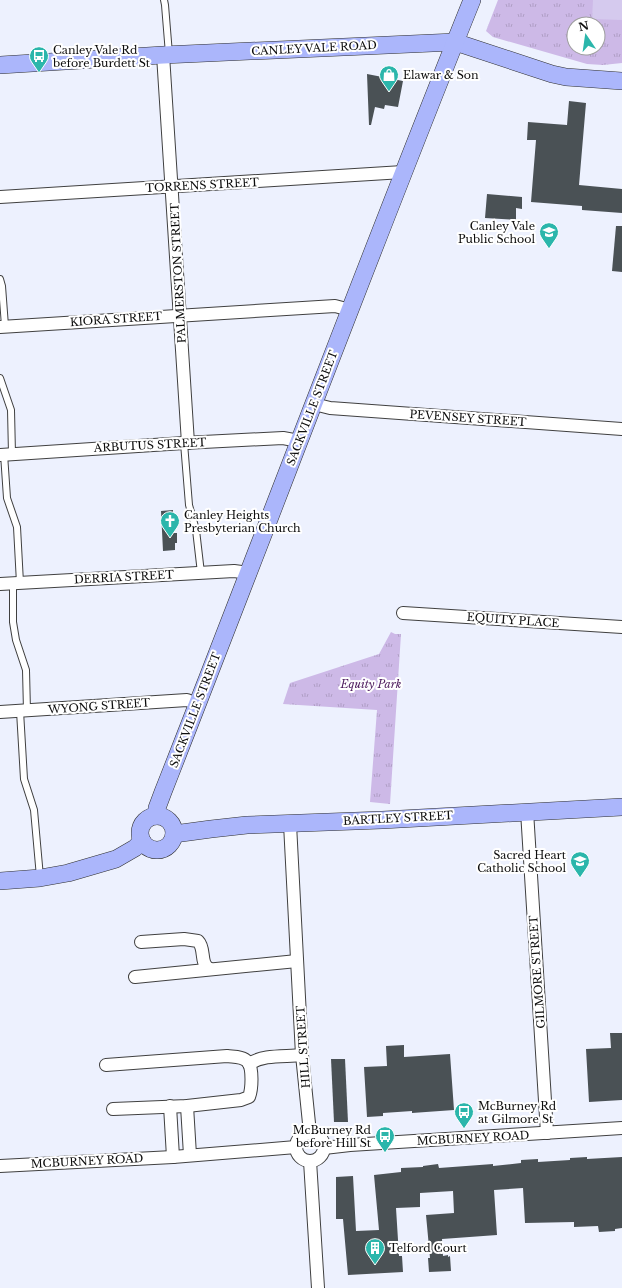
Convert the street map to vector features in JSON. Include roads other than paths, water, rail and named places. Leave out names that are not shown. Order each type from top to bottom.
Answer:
[{"type":"main road","name":"SACKVILLE STREET","points":[[156,816],[157,808],[163,792],[403,172],[472,0]]},
{"type":"main road","name":"CANLEY VALE ROAD","points":[[0,65],[166,55],[455,42],[566,77],[622,81]]},
{"type":"main road","name":"BARTLEY STREET","points":[[174,834],[211,829],[290,824],[622,807]]},
{"type":"main road","points":[[156,816],[162,817],[171,824],[173,829],[174,834],[172,840],[165,848],[150,848],[142,841],[140,835],[142,824],[151,817],[156,816]]},
{"type":"main road","points":[[0,881],[40,878],[68,873],[116,859],[135,848],[142,841]]},
{"type":"street","name":"PALMERSTON STREET","points":[[166,55],[186,443]]},
{"type":"street","name":"TORRENS STREET","points":[[0,197],[403,172]]},
{"type":"street","name":"KIORA STREET","points":[[2,326],[334,306],[350,310]]},
{"type":"street","name":"PEVENSEY STREET","points":[[314,404],[330,408],[622,429]]},
{"type":"street","name":"ARBUTUS STREET","points":[[5,454],[283,438],[299,441]]},
{"type":"street","name":"DERRIA STREET","points":[[0,584],[237,571],[249,573]]},
{"type":"street","name":"EQUITY PLACE","points":[[403,613],[622,627]]},
{"type":"street","name":"WYONG STREET","points":[[0,712],[187,700],[197,704]]},
{"type":"street","name":"GILMORE STREET","points":[[527,811],[547,1133]]},
{"type":"street","name":"HILL STREET","points":[[290,824],[302,1055],[310,1133]]},
{"type":"street","points":[[141,942],[184,939],[198,940],[202,945],[206,967],[210,969]]},
{"type":"street","points":[[135,977],[298,961]]},
{"type":"street","points":[[249,1064],[266,1057],[302,1055]]},
{"type":"street","points":[[106,1065],[227,1056],[240,1057],[248,1061],[249,1064],[251,1091],[249,1097],[241,1100],[187,1106],[113,1109]]},
{"type":"street","points":[[170,1106],[174,1156]]},
{"type":"street","points":[[187,1106],[190,1155]]},
{"type":"street","name":"MCBURNEY ROAD","points":[[324,1148],[350,1145],[622,1128]]},
{"type":"street","points":[[310,1133],[319,1136],[322,1139],[324,1148],[321,1156],[310,1161],[302,1158],[296,1147],[299,1139],[310,1133]]},
{"type":"street","name":"MCBURNEY ROAD","points":[[0,1166],[296,1147]]},
{"type":"street","points":[[310,1161],[318,1288]]},
{"type":"lane","name":"PALMERSTON STREET","points":[[164,0],[166,55]]},
{"type":"lane","points":[[0,279],[2,286],[2,326]]},
{"type":"lane","points":[[0,378],[10,410],[5,454],[7,498],[16,527],[14,622],[16,640],[26,670],[24,711],[24,779],[34,810],[40,878]]},
{"type":"lane","name":"PALMERSTON STREET","points":[[186,443],[189,505],[196,530],[201,573]]},
{"type":"place","name":"Canley Vale Rd before Burdett St","points":[[39,73]]},
{"type":"place","name":"Elawar & Son","points":[[389,92]]},
{"type":"place","name":"Canley Vale Public School","points":[[549,249]]},
{"type":"place","name":"Canley Heights Presbyterian Church","points":[[170,538]]},
{"type":"place","name":"Sacred Heart Catholic School","points":[[580,878]]},
{"type":"place","name":"McBurney Rd at Gilmore St","points":[[464,1129]]},
{"type":"place","name":"McBurney Rd before Hill St","points":[[385,1153]]},
{"type":"place","name":"Telford Court","points":[[375,1265]]},
{"type":"park label","name":"Equity Park","points":[[371,684]]}]
